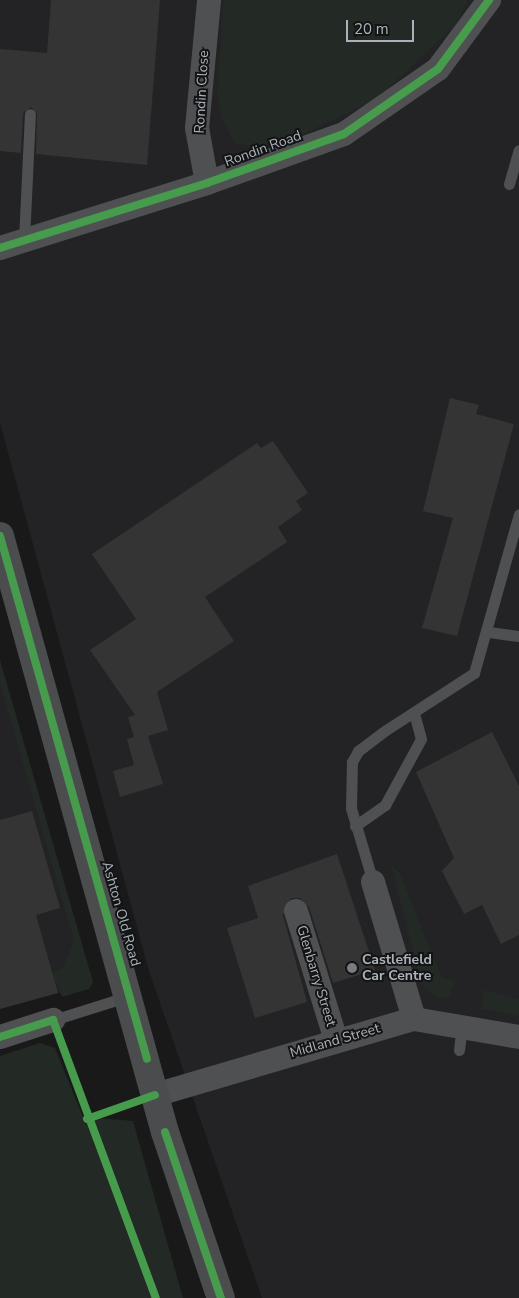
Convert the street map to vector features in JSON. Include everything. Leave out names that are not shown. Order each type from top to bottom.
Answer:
[{"type":"highway","name":"Ashton Old Road","points":[[0,536],[131,996],[155,1095],[221,1298]]},
{"type":"street","name":"Rondin Close","points":[[207,183],[197,128],[209,0]]},
{"type":"street","name":"Rondin Road","points":[[0,248],[207,183],[344,134],[438,69],[489,0]]},
{"type":"street","points":[[373,882],[414,1019]]},
{"type":"street","name":"Glenbarry Street","points":[[296,911],[336,1040]]},
{"type":"street","name":"Midland Street","points":[[155,1095],[336,1040],[414,1019],[519,1037]]},
{"type":"street","points":[[0,1037],[53,1020]]},
{"type":"lane","points":[[24,240],[30,114]]},
{"type":"lane","points":[[509,184],[519,154]]},
{"type":"lane","points":[[373,882],[355,826],[348,787],[352,762],[358,751],[474,673],[488,632],[519,514]]},
{"type":"lane","points":[[488,632],[519,636]]},
{"type":"lane","points":[[355,826],[385,805],[421,739],[414,713]]},
{"type":"lane","points":[[53,1020],[131,996]]},
{"type":"lane","points":[[459,1050],[462,1026]]},
{"type":"shaded area","points":[[0,0],[519,0],[519,1298],[262,1298],[149,971],[0,423]]},
{"type":"shaded area","points":[[223,0],[468,0],[456,25],[377,99],[306,133],[254,147],[235,143],[223,122],[217,95]]},
{"type":"shaded area","points":[[0,660],[93,982],[89,989],[62,997],[52,972],[62,969],[74,941],[0,683]]},
{"type":"shaded area","points":[[0,670],[90,984],[0,1009]]},
{"type":"shaded area","points":[[391,865],[400,873],[441,977],[455,981],[449,997],[441,999],[425,990],[421,982]]},
{"type":"shaded area","points":[[484,990],[519,999],[519,1016],[481,1009]]},
{"type":"shaded area","points":[[40,1043],[55,1048],[83,1117],[133,1121],[183,1298],[0,1298],[0,1056]]},
{"type":"building","points":[[51,0],[160,0],[147,165],[36,154],[37,114],[31,107],[23,113],[21,153],[0,151],[0,49],[47,53]]},
{"type":"building","points":[[450,398],[479,405],[476,414],[514,424],[457,636],[422,628],[453,518],[423,511]]},
{"type":"building","points":[[273,441],[308,493],[296,501],[302,510],[278,527],[287,542],[205,597],[234,641],[157,692],[168,730],[148,736],[163,784],[120,797],[113,771],[134,765],[127,739],[134,737],[128,717],[135,715],[90,650],[136,619],[92,554],[257,443],[261,448]]},
{"type":"building","points":[[492,732],[519,786],[519,935],[501,944],[482,905],[464,914],[442,871],[454,858],[416,772]]},
{"type":"building","points":[[32,811],[60,908],[36,915],[58,993],[0,1009],[0,820]]},
{"type":"building","points":[[337,854],[375,970],[333,983],[309,907],[300,898],[291,898],[283,915],[307,1002],[255,1018],[227,928],[258,918],[248,886]]},
{"type":"cycle path","points":[[0,248],[207,183],[344,134],[438,69],[489,0]]},
{"type":"cycle path","points":[[0,536],[147,1059]]},
{"type":"cycle path","points":[[0,1037],[53,1020],[156,1298]]},
{"type":"cycle path","points":[[87,1119],[155,1095]]},
{"type":"cycle path","points":[[165,1132],[221,1298]]},
{"type":"place","name":"Castlefield Car Centre","points":[[352,968]]}]
